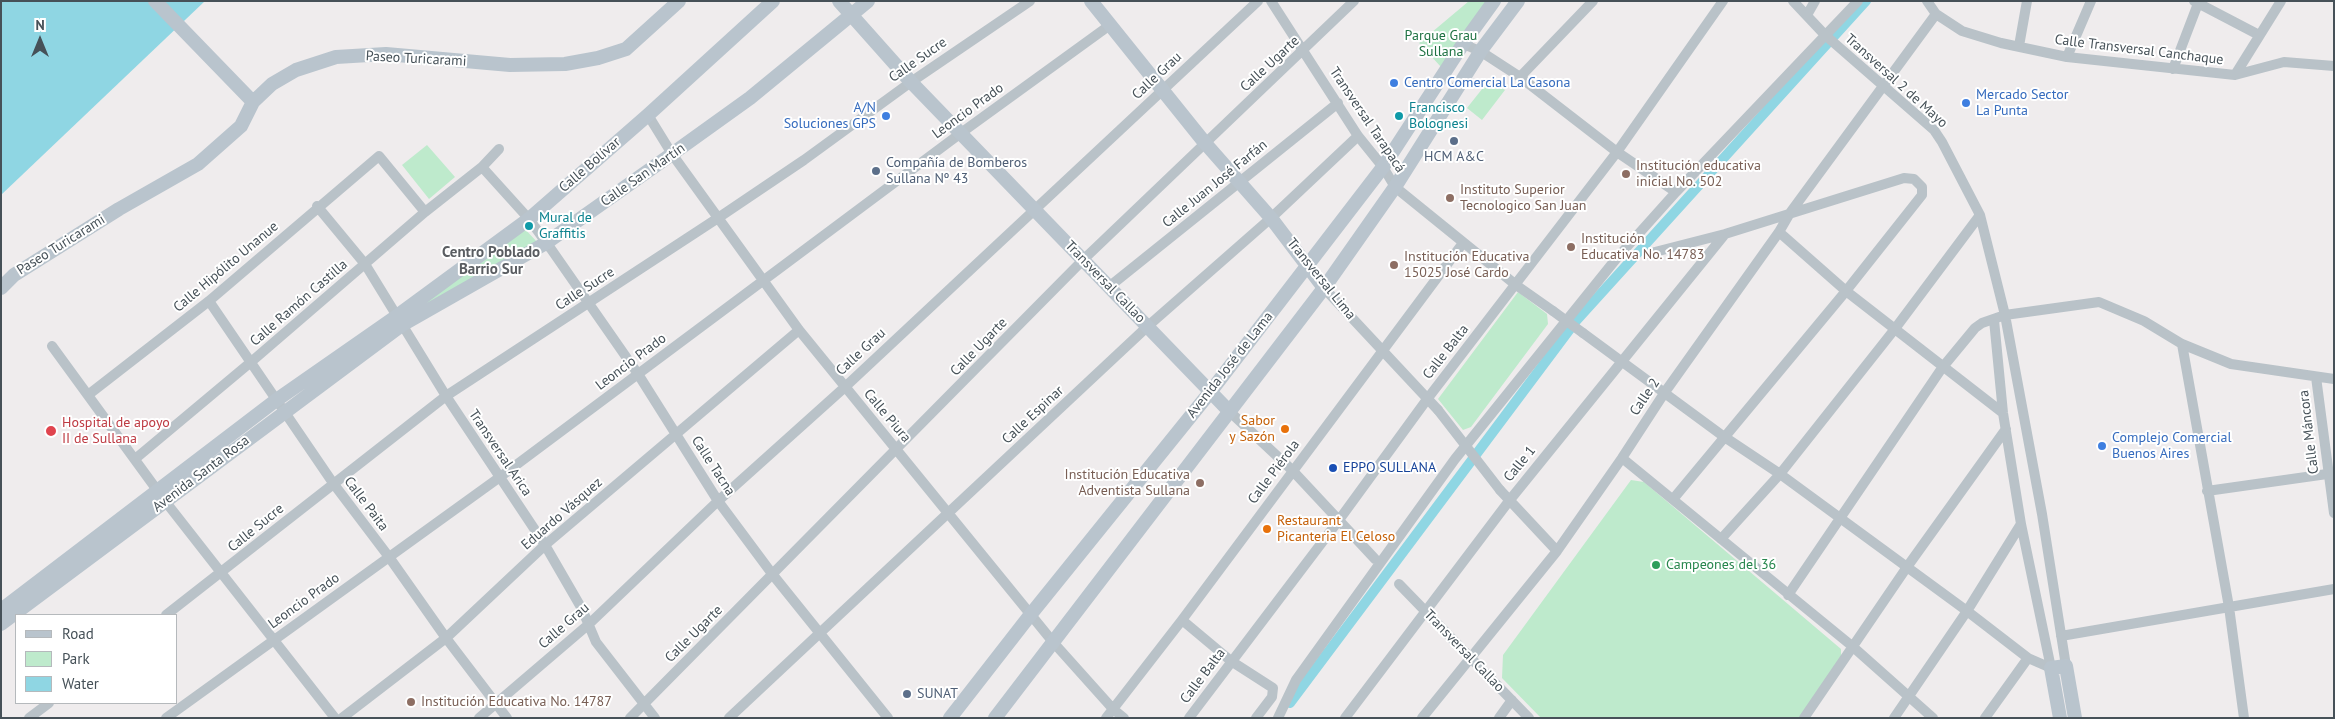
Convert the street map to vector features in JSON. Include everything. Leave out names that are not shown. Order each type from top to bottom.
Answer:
[{"type":"street","points":[[155,1],[253,102]]},
{"type":"street","name":"Paseo Turicarami","points":[[1,288],[14,276],[119,209],[198,164],[241,126],[253,102],[272,84],[296,70],[336,57],[386,54],[510,65],[565,64],[598,58],[626,49],[679,1]]},
{"type":"street","name":"Calle Bolívar","points":[[400,321],[529,219],[648,115],[773,1]]},
{"type":"street","name":"Transversal Callao","points":[[839,1],[910,82],[1110,286],[1229,411],[1292,470],[1375,558]]},
{"type":"street","name":"Calle San Martín","points":[[400,321],[546,243],[750,98],[868,1]]},
{"type":"street","name":"Calle Sucre","points":[[167,614],[446,396],[590,303],[804,160],[910,82],[1030,1]]},
{"type":"street","name":"Transversal Lima","points":[[1091,1],[1205,143],[1271,218],[1324,288],[1428,398],[1500,490],[1556,551]]},
{"type":"street","name":"Calle Grau","points":[[479,718],[589,624],[718,501],[845,387],[1258,1]]},
{"type":"street","name":"Transversal Tarapacá","points":[[1271,1],[1358,136],[1383,167],[1395,187],[1516,285],[1723,436],[1780,474],[2028,658],[2051,668]]},
{"type":"street","name":"Calle Ugarte","points":[[630,718],[1084,260],[1354,1]]},
{"type":"street","name":"Avenida José de Lama","points":[[950,718],[1031,614],[1211,391],[1383,167],[1463,44],[1494,1]]},
{"type":"street","name":"Avenida José de Lama","points":[[994,718],[1324,288],[1395,187],[1480,52],[1518,1]]},
{"type":"street","points":[[1520,77],[1593,1]]},
{"type":"street","name":"Calle Balta","points":[[1189,718],[1339,520],[1428,398],[1617,152],[1723,1]]},
{"type":"street","name":"Transversal 2 de Mayo","points":[[1793,1],[1836,45],[1934,130],[1980,215],[2005,315],[2066,666]]},
{"type":"street","points":[[1807,15],[1815,1]]},
{"type":"street","points":[[1278,718],[1296,680],[1455,459],[1616,259],[1676,192],[1858,1]]},
{"type":"street","points":[[1927,1],[1936,14]]},
{"type":"street","points":[[2019,46],[2028,1]]},
{"type":"street","points":[[2067,57],[2091,1]]},
{"type":"street","points":[[2235,75],[2281,1]]},
{"type":"street","points":[[2173,69],[2197,2],[2259,35]]},
{"type":"street","name":"Calle Transversal Canchaque","points":[[1936,14],[1962,31],[2000,43],[2067,57],[2235,75],[2284,62],[2332,63]]},
{"type":"street","name":"Calle 2","points":[[1422,718],[1556,551],[1622,458],[1665,392],[1779,232],[1790,213],[1936,14]]},
{"type":"street","name":"Leoncio Prado","points":[[166,718],[500,477],[961,133],[1110,25]]},
{"type":"street","points":[[1463,44],[1480,52],[1520,77],[1617,152],[1676,192]]},
{"type":"street","name":"Calle Juan José Farfán","points":[[1110,286],[1338,103]]},
{"type":"street","name":"Calle Piura","points":[[648,115],[672,154],[798,330],[949,512],[1053,642],[1113,709],[1124,718]]},
{"type":"street","name":"Calle Espinar","points":[[729,718],[1148,326],[1271,218],[1358,136]]},
{"type":"street","name":"Calle Ramón Castilla","points":[[135,459],[426,212],[482,167],[499,149]]},
{"type":"street","name":"Calle Hipólito Unanue","points":[[88,395],[209,301],[318,206],[379,156],[426,212]]},
{"type":"street","name":"Calle Tacna","points":[[482,167],[529,219],[590,303],[638,374],[718,501],[773,575],[888,718]]},
{"type":"street","points":[[1647,254],[1725,234],[1904,178],[1914,179],[1922,187],[1922,195],[1846,291],[1723,436],[1674,498]]},
{"type":"street","name":"Transversal Arica","points":[[318,206],[365,264],[446,396],[545,545],[589,624],[596,642],[655,718]]},
{"type":"street","points":[[1721,539],[1780,474],[1894,330],[1980,215]]},
{"type":"street","points":[[1779,232],[1894,330],[2003,413]]},
{"type":"street","name":"Calle 1","points":[[1345,718],[1509,500],[1725,234]]},
{"type":"street","name":"Calle Piérola","points":[[1106,718],[1182,620],[1463,243]]},
{"type":"street","name":"Calle Paita","points":[[209,301],[279,407],[333,484],[507,718]]},
{"type":"street","points":[[1788,596],[1942,368],[1975,328],[2005,315],[2099,302],[2144,321],[2182,344],[2231,364],[2334,379]]},
{"type":"street","points":[[1994,320],[2003,413],[2021,524],[2060,718]]},
{"type":"street","name":"Avenida Santa Rosa","points":[[1,610],[161,496],[279,407],[400,321]]},
{"type":"street","name":"Eduardo Vásquez","points":[[342,718],[446,638],[545,545],[798,330]]},
{"type":"street","points":[[2182,344],[2229,607],[2244,718]]},
{"type":"street","points":[[52,346],[161,496],[335,718]]},
{"type":"street","name":"Calle Máncora","points":[[2316,377],[2327,474],[2334,513]]},
{"type":"street","points":[[1804,718],[1907,567],[2006,429]]},
{"type":"street","points":[[1622,458],[1674,498],[1788,596],[1852,646],[1933,718]]},
{"type":"street","points":[[2207,491],[2327,474]]},
{"type":"street","name":"Avenida Santa Rosa","points":[[1,624],[161,496]]},
{"type":"street","points":[[1894,718],[1967,611],[2021,524]]},
{"type":"street","name":"Transversal Callao","points":[[1399,584],[1529,718]]},
{"type":"street","points":[[2061,636],[2334,588]]},
{"type":"street","points":[[1182,620],[1231,661],[1273,688],[1272,697],[1256,718]]},
{"type":"street","points":[[1985,718],[2028,658]]},
{"type":"street","points":[[2051,668],[2066,666],[2075,718]]},
{"type":"street","points":[[1499,718],[1512,700]]},
{"type":"street","points":[[29,718],[48,704]]},
{"type":"green space","name":"Parque Grau Sullana","points":[[1469,1],[1494,1],[1441,67],[1419,43]]},
{"type":"green space","points":[[1490,79],[1505,90],[1482,120],[1467,108]]},
{"type":"green space","points":[[427,145],[455,177],[429,199],[402,165]]},
{"type":"green space","points":[[523,227],[539,244],[413,315],[409,309]]},
{"type":"green space","points":[[1518,292],[1547,314],[1548,324],[1471,427],[1463,430],[1438,399]]},
{"type":"green space","name":"Campeones del 36","points":[[1631,480],[1644,482],[1841,649],[1841,656],[1800,718],[1541,718],[1502,678],[1503,655]]},
{"type":"water","points":[[1,1],[205,1],[1,195]]},
{"type":"waterway","points":[[1290,703],[1576,321],[1866,1]]},
{"type":"place","name":"Centro Comercial La Casona","points":[[1394,83]]},
{"type":"place","name":"Mercado Sector La Punta","points":[[1966,103]]},
{"type":"place","name":"A/N Soluciones GPS","points":[[886,116]]},
{"type":"place","name":"Francisco Bolognesi","points":[[1399,116]]},
{"type":"place","name":"HCM A&C","points":[[1454,141]]},
{"type":"place","name":"Compañía de Bomberos Sullana Nº 43","points":[[876,171]]},
{"type":"place","name":"Institución educativa inicial No. 502","points":[[1626,174]]},
{"type":"place","name":"Instituto Superior Tecnologico San Juan","points":[[1450,198]]},
{"type":"place","name":"Mural de Graffitis","points":[[529,226]]},
{"type":"place","name":"Institución Educativa No. 14783","points":[[1571,247]]},
{"type":"place","name":"Institución Educativa 15025 José Cardo","points":[[1394,265]]},
{"type":"place","name":"Sabor y Sazón","points":[[1285,429]]},
{"type":"place","name":"Hospital de apoyo II de Sullana","points":[[51,431]]},
{"type":"place","name":"Complejo Comercial Buenos Aires","points":[[2102,446]]},
{"type":"place","name":"EPPO SULLANA","points":[[1333,468]]},
{"type":"place","name":"Institución Educativa Adventista Sullana","points":[[1200,483]]},
{"type":"place","name":"Restaurant Picanteria El Celoso","points":[[1267,529]]},
{"type":"place","name":"Campeones del 36","points":[[1656,565]]},
{"type":"place","name":"SUNAT","points":[[907,694]]},
{"type":"place","name":"Institución Educativa No. 14787","points":[[411,702]]},
{"type":"district","name":"Centro Poblado Barrio Sur","points":[[491,262]]}]
